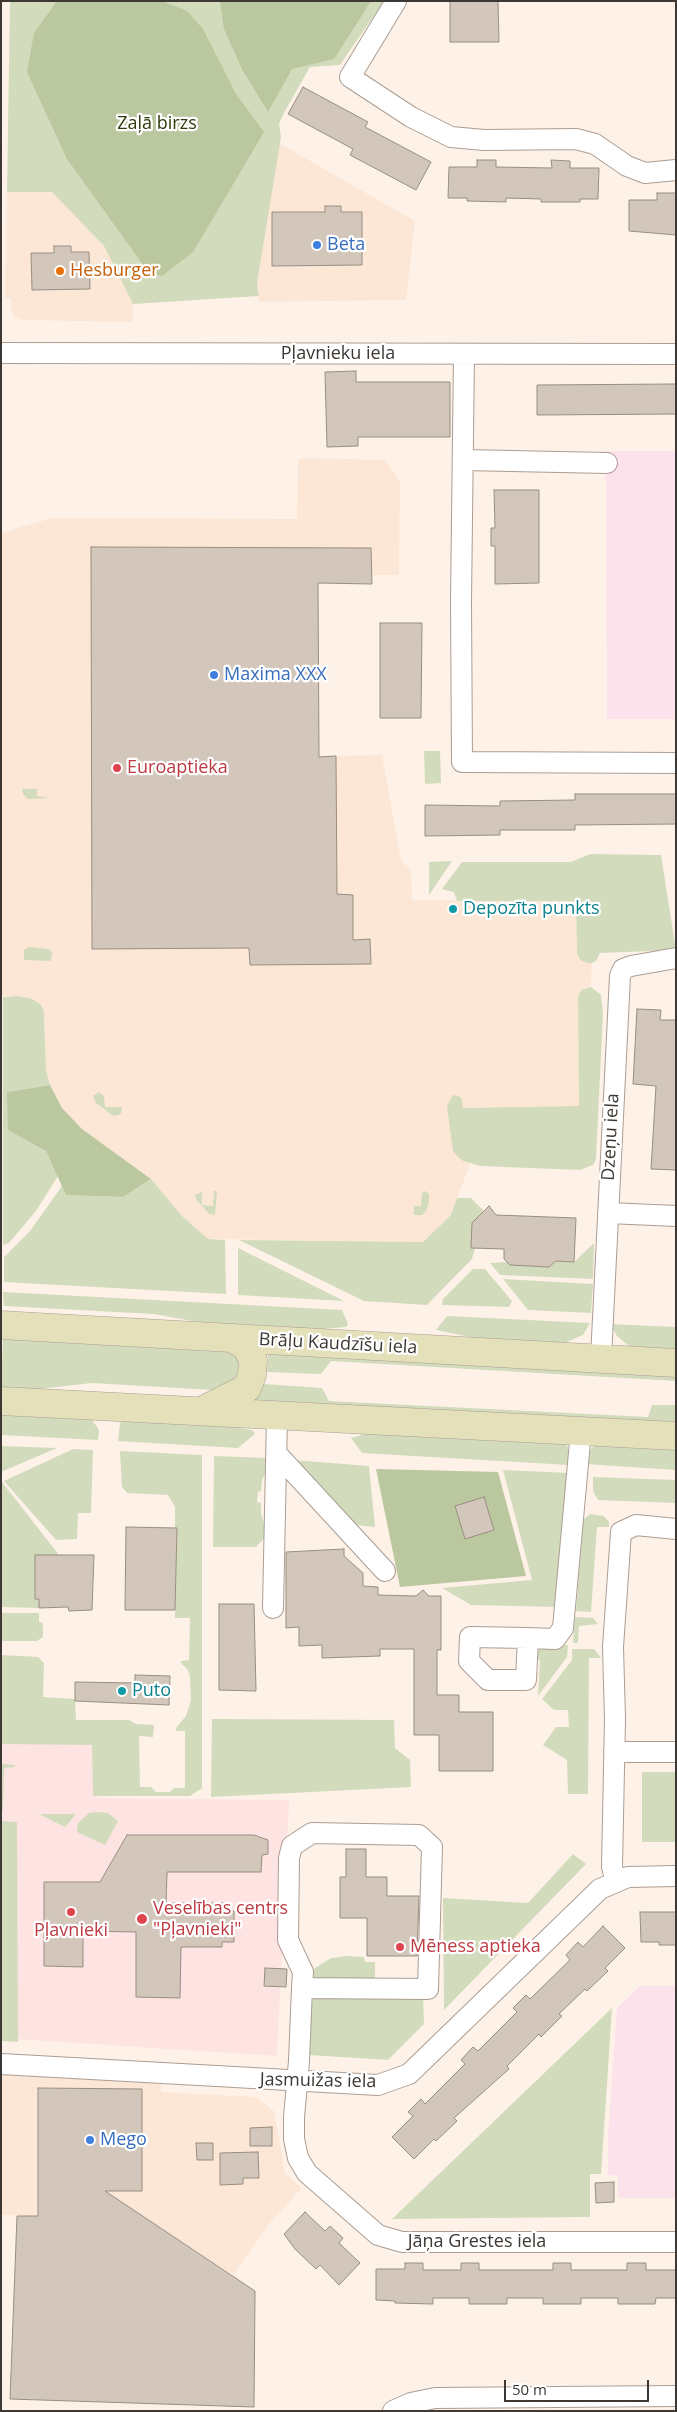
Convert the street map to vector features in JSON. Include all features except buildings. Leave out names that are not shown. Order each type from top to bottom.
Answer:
[{"type":"street","points":[[396,1],[350,78],[411,117],[451,137],[484,140],[576,139],[595,144],[627,166],[644,173],[676,170]]},
{"type":"street","name":"Pļavnieku iela","points":[[1,353],[676,354]]},
{"type":"street","points":[[464,354],[461,601],[462,762],[676,764]]},
{"type":"street","points":[[463,460],[607,463]]},
{"type":"street","name":"Dzeņu iela","points":[[601,1358],[620,976],[623,969],[632,966],[676,958]]},
{"type":"street","points":[[608,1213],[676,1216]]},
{"type":"street","name":"Brāļu Kaudzīšu iela","points":[[1,1325],[676,1362]]},
{"type":"street","points":[[199,1411],[247,1388],[252,1375],[253,1360],[241,1342],[231,1338]]},
{"type":"street","points":[[1,1402],[676,1436]]},
{"type":"street","points":[[273,1608],[277,1416]]},
{"type":"street","points":[[528,1638],[555,1639],[563,1628],[581,1431]]},
{"type":"street","points":[[277,1454],[386,1571]]},
{"type":"street","points":[[616,1882],[612,1867],[613,1647],[621,1532],[636,1526],[676,1529]]},
{"type":"street","points":[[614,1752],[676,1752]]},
{"type":"street","name":"Jāņa Grestes iela","points":[[302,1988],[428,1989],[432,1847],[419,1835],[312,1833],[292,1846],[289,1858],[288,1940],[303,1972],[302,1988],[298,2082],[294,2139],[298,2158],[307,2172],[378,2236],[402,2242],[676,2242]]},
{"type":"street","name":"Jasmuižas iela","points":[[1,2064],[378,2085],[409,2074],[600,1889],[628,1877],[676,1876]]},
{"type":"street","points":[[393,2411],[411,2403],[435,2398],[676,2396]]},
{"type":"shaded area","points":[[279,143],[415,221],[406,300],[259,302],[257,283]]},
{"type":"shaded area","points":[[52,191],[104,246],[133,304],[133,322],[23,320],[14,317],[11,311],[11,298],[5,298],[7,192]]},
{"type":"shaded area","points":[[606,451],[676,451],[676,719],[607,719]]},
{"type":"shaded area","points":[[298,459],[385,460],[400,481],[399,575],[372,575],[318,583],[319,756],[382,755],[401,860],[411,870],[412,900],[576,901],[577,953],[587,963],[592,963],[591,987],[586,988],[578,997],[579,1106],[462,1108],[463,1161],[470,1164],[451,1215],[423,1242],[208,1239],[181,1215],[151,1179],[82,1129],[62,1108],[50,1085],[46,1070],[45,1019],[17,996],[1,996],[1,533],[52,518],[297,519]]},
{"type":"shaded area","name":"Veselības centrs \"Pļavnieki\"","points":[[98,1741],[97,1798],[289,1800],[277,2056],[1,2038],[1,1742]]},
{"type":"shaded area","points":[[640,1986],[676,1986],[676,2198],[618,2198],[618,2176],[608,2175],[608,2137],[617,2008]]},
{"type":"shaded area","points":[[1,2073],[161,2083],[161,2092],[256,2097],[274,2111],[285,2173],[302,2188],[270,2223],[233,2275],[149,2220],[1,2215]]},
{"type":"green space","name":"Zaļā birzs","points":[[10,1],[384,1],[340,65],[310,67],[279,124],[281,137],[257,283],[259,296],[133,304],[104,246],[52,192],[7,192]]},
{"type":"green space","points":[[57,1],[162,1],[187,11],[203,29],[236,94],[264,132],[193,252],[162,276],[149,273],[67,159],[27,72],[34,33]]},
{"type":"green space","points":[[220,1],[371,1],[334,59],[292,69],[268,112],[242,69],[224,29]]},
{"type":"green space","points":[[424,751],[440,751],[441,783],[425,784]]},
{"type":"green space","points":[[22,789],[37,789],[37,796],[51,798],[28,799],[23,794]]},
{"type":"green space","points":[[590,854],[661,855],[676,950],[600,953],[596,961],[587,963],[580,960],[577,953],[576,901],[457,901],[454,892],[442,889],[462,862],[571,862]]},
{"type":"green space","points":[[452,861],[429,895],[429,862]]},
{"type":"green space","points":[[29,947],[49,949],[52,952],[51,961],[24,960],[24,950]]},
{"type":"green space","points":[[591,987],[601,995],[603,1013],[596,1159],[593,1165],[580,1170],[480,1166],[463,1161],[453,1151],[447,1106],[453,1095],[461,1097],[463,1108],[579,1106],[578,997],[581,990]]},
{"type":"green space","points":[[17,996],[32,999],[40,1004],[44,1011],[46,1070],[50,1085],[7,1092],[46,1151],[58,1176],[36,1211],[9,1243],[3,1245],[3,997]]},
{"type":"green space","points":[[50,1085],[62,1108],[82,1129],[151,1179],[123,1197],[66,1195],[46,1151],[8,1130],[7,1092]]},
{"type":"green space","points":[[99,1092],[104,1096],[105,1107],[122,1107],[121,1114],[114,1116],[96,1103],[93,1096]]},
{"type":"green space","points":[[151,1179],[181,1215],[208,1239],[225,1240],[226,1294],[4,1282],[4,1257],[30,1231],[62,1186],[66,1195],[123,1197]]},
{"type":"green space","points":[[214,1191],[217,1191],[215,1215],[209,1214],[196,1199],[195,1195],[202,1192],[202,1205],[213,1206]]},
{"type":"green space","points":[[425,1191],[429,1194],[429,1203],[426,1211],[422,1215],[414,1215],[414,1206],[421,1206],[422,1193]]},
{"type":"green space","points":[[457,1198],[471,1198],[483,1210],[482,1219],[472,1223],[471,1244],[475,1248],[472,1259],[427,1305],[364,1301],[239,1240],[423,1242],[451,1215]]},
{"type":"green space","points":[[594,1243],[593,1279],[500,1275],[490,1263],[507,1262],[510,1265],[549,1267],[556,1261],[574,1262]]},
{"type":"green space","points":[[238,1248],[344,1301],[238,1295]]},
{"type":"green space","points":[[473,1269],[485,1269],[512,1301],[509,1307],[442,1305],[443,1299]]},
{"type":"green space","points":[[503,1279],[593,1284],[591,1313],[528,1310]]},
{"type":"green space","points":[[3,1292],[342,1310],[348,1324],[346,1327],[298,1331],[225,1327],[154,1314],[4,1306]]},
{"type":"green space","points":[[447,1316],[590,1323],[583,1335],[559,1345],[494,1342],[436,1330]]},
{"type":"green space","points":[[610,1324],[676,1327],[676,1351],[639,1349],[629,1346],[617,1336]]},
{"type":"green space","points":[[3,1339],[233,1352],[242,1364],[238,1374],[231,1383],[213,1390],[92,1383],[39,1389],[1,1387]]},
{"type":"green space","points":[[268,1353],[676,1374],[676,1381],[331,1361],[321,1374],[267,1372]]},
{"type":"green space","points":[[264,1384],[322,1388],[329,1401],[648,1417],[652,1405],[676,1405],[676,1424],[244,1402]]},
{"type":"green space","points":[[1,1412],[91,1418],[99,1430],[98,1440],[1,1435]]},
{"type":"green space","points":[[127,1419],[217,1424],[252,1430],[255,1434],[238,1448],[118,1441],[120,1423]]},
{"type":"green space","points":[[369,1433],[559,1439],[568,1447],[569,1465],[362,1453],[351,1438]]},
{"type":"green space","points":[[598,1442],[676,1446],[676,1470],[585,1464],[587,1453]]},
{"type":"green space","points":[[1,1446],[57,1448],[1,1472]]},
{"type":"green space","points":[[73,1449],[93,1450],[91,1513],[78,1513],[77,1539],[56,1540],[4,1481]]},
{"type":"green space","points":[[120,1451],[202,1455],[202,1788],[190,1796],[93,1796],[92,1745],[1,1744],[1,1655],[38,1657],[44,1663],[43,1697],[75,1699],[76,1720],[129,1720],[136,1724],[154,1725],[153,1737],[139,1736],[140,1787],[151,1787],[156,1792],[170,1792],[174,1788],[185,1788],[185,1731],[176,1731],[176,1728],[186,1716],[191,1700],[190,1677],[188,1670],[181,1663],[181,1661],[189,1660],[190,1618],[175,1618],[177,1528],[175,1528],[175,1507],[168,1495],[127,1493],[122,1487]]},
{"type":"green space","points":[[214,1456],[267,1458],[266,1471],[262,1480],[261,1491],[258,1492],[257,1502],[261,1503],[261,1513],[267,1535],[256,1547],[213,1547]]},
{"type":"green space","points":[[293,1460],[369,1466],[375,1527],[356,1525]]},
{"type":"green space","points":[[376,1469],[498,1472],[526,1576],[400,1587]]},
{"type":"green space","points":[[503,1470],[569,1473],[558,1607],[471,1605],[442,1588],[532,1580]]},
{"type":"green space","points":[[593,1477],[676,1480],[676,1503],[598,1500],[593,1491]]},
{"type":"green space","points":[[2,1482],[59,1555],[35,1555],[35,1599],[39,1599],[39,1608],[1,1607]]},
{"type":"green space","points":[[590,1514],[604,1516],[609,1522],[609,1527],[597,1527],[591,1612],[576,1611],[583,1520]]},
{"type":"green space","points":[[1,1613],[39,1613],[39,1622],[43,1623],[43,1637],[37,1641],[1,1641]]},
{"type":"green space","points":[[575,1617],[593,1618],[598,1624],[579,1626],[578,1643],[573,1643]]},
{"type":"green space","points":[[540,1645],[568,1645],[567,1657],[538,1696],[540,1660],[535,1658],[535,1647]]},
{"type":"green space","points":[[572,1649],[594,1649],[601,1658],[589,1658],[588,1794],[568,1794],[567,1760],[543,1745],[556,1727],[569,1727],[568,1710],[554,1710],[542,1699],[572,1660]]},
{"type":"green space","points":[[212,1719],[394,1720],[395,1748],[410,1760],[411,1787],[211,1797]]},
{"type":"green space","points":[[1,1764],[15,1765],[15,1767],[4,1768],[3,1811],[1,1811]]},
{"type":"green space","points":[[642,1772],[676,1772],[676,1842],[642,1842]]},
{"type":"green space","points":[[89,1813],[108,1813],[118,1821],[105,1845],[77,1832],[78,1823]]},
{"type":"green space","points":[[39,1814],[76,1814],[65,1827]]},
{"type":"green space","points":[[1,1821],[17,1822],[18,2042],[1,2041]]},
{"type":"green space","points":[[573,1854],[586,1864],[444,2010],[443,1898],[528,1903]]},
{"type":"green space","points":[[347,1956],[364,1957],[365,1962],[375,1962],[375,1984],[308,1983],[315,1968],[331,1958]]},
{"type":"green space","points":[[423,1995],[424,2024],[388,2060],[309,2055],[309,2005],[315,1997]]},
{"type":"green space","points":[[612,2008],[601,2174],[590,2174],[590,2217],[392,2219]]},
{"type":"place","name":"Beta","points":[[317,245]]},
{"type":"place","name":"Hesburger","points":[[60,271]]},
{"type":"place","name":"Maxima XXX","points":[[214,675]]},
{"type":"place","name":"Euroaptieka","points":[[117,768]]},
{"type":"place","name":"Depozīta punkts","points":[[453,909]]},
{"type":"place","name":"Puto","points":[[122,1691]]},
{"type":"place","name":"Pļavnieki","points":[[71,1912]]},
{"type":"place","name":"Veselības centrs \"Pļavnieki\"","points":[[142,1919]]},
{"type":"place","name":"Mēness aptieka","points":[[400,1947]]},
{"type":"place","name":"Mego","points":[[90,2140]]}]
